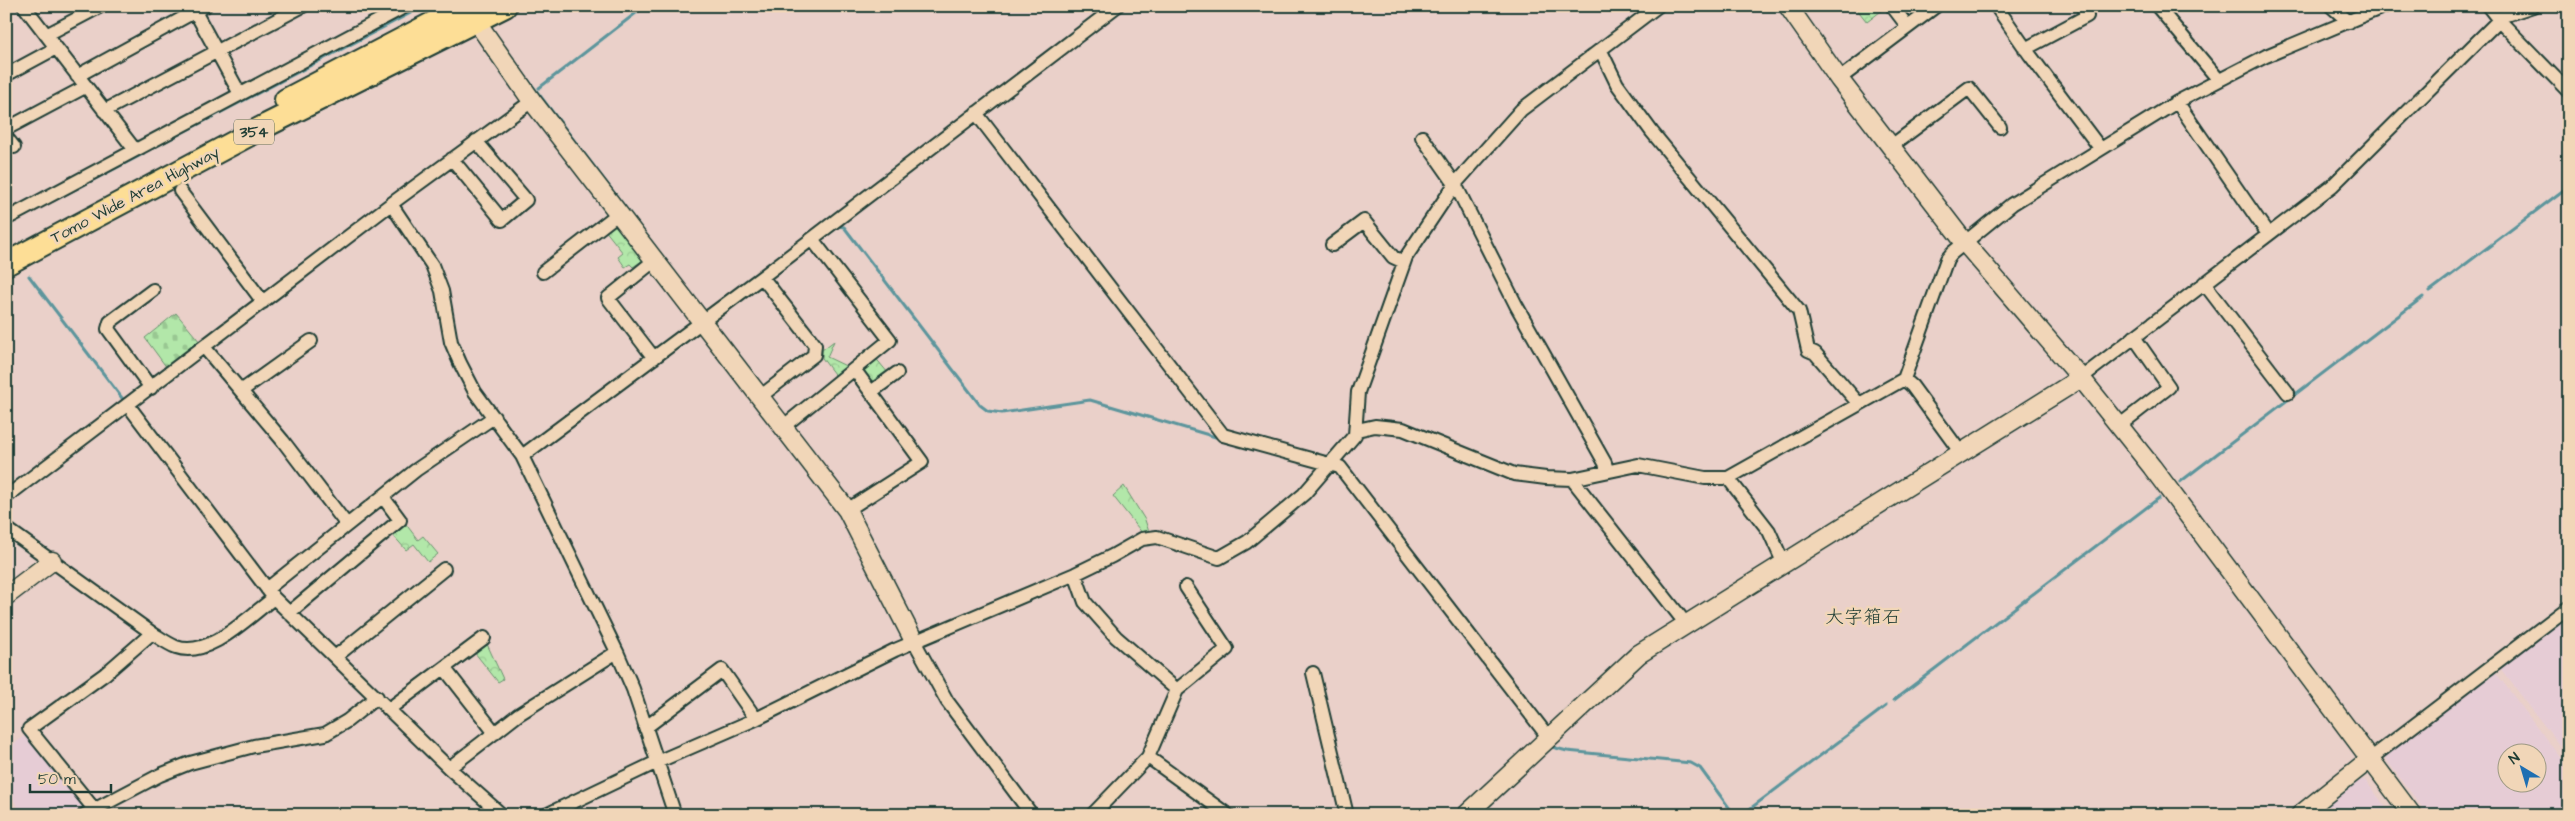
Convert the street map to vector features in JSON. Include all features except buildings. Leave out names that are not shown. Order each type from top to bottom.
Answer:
[{"type":"highway","name":"Tomo Wide Area Highway","points":[[6,246],[471,13],[505,6]]},
{"type":"highway","name":"Tomo Wide Area Highway","points":[[6,264],[267,125],[471,13]]},
{"type":"street","points":[[24,6],[135,150]]},
{"type":"street","points":[[46,35],[101,6]]},
{"type":"street","points":[[104,111],[303,6]]},
{"type":"street","points":[[6,220],[406,6]]},
{"type":"street","points":[[522,456],[762,277],[1117,6]]},
{"type":"street","points":[[546,815],[657,762],[756,719],[914,641],[1074,574],[1149,538],[1157,537],[1219,558],[1247,542],[1304,494],[1355,435],[1357,430],[1358,392],[1404,262],[1455,184],[1521,110],[1658,6]]},
{"type":"street","points":[[1788,6],[1839,79],[1965,243],[2120,426],[2412,815]]},
{"type":"street","points":[[1892,6],[1908,27]]},
{"type":"street","points":[[1839,79],[1936,6]]},
{"type":"street","points":[[1996,6],[2025,49],[2100,148]]},
{"type":"street","points":[[2025,49],[2087,16],[2082,6]]},
{"type":"street","points":[[2157,6],[2218,79]]},
{"type":"street","points":[[2331,6],[2349,22]]},
{"type":"street","points":[[1357,430],[1375,426],[1403,429],[1514,474],[1572,479],[1638,465],[1705,478],[1728,478],[1904,379],[1947,259],[2012,204],[2100,148],[2218,79],[2385,6]]},
{"type":"street","points":[[2488,6],[2498,20],[2569,92]]},
{"type":"street","points":[[1466,815],[1627,663],[1783,562],[2081,378],[2344,175],[2498,20],[2503,16],[2532,6]]},
{"type":"street","points":[[77,76],[197,8],[240,94]]},
{"type":"street","points":[[471,13],[532,101],[703,320],[847,510],[947,701],[1032,815]]},
{"type":"street","points":[[6,75],[56,48]]},
{"type":"street","points":[[1601,51],[1617,84],[1652,132],[1798,311],[1808,350],[1816,353],[1859,404]]},
{"type":"street","points":[[6,129],[85,87]]},
{"type":"street","points":[[1890,147],[1969,88],[2000,128]]},
{"type":"street","points":[[6,497],[391,204],[532,101]]},
{"type":"street","points":[[2177,102],[2268,234]]},
{"type":"street","points":[[976,113],[1224,434],[1330,466],[1340,467],[1549,738]]},
{"type":"street","points":[[1422,137],[1455,184],[1516,305],[1605,463],[1607,471]]},
{"type":"street","points":[[452,159],[502,220],[526,200],[476,141]]},
{"type":"street","points":[[180,191],[263,302]]},
{"type":"street","points":[[391,204],[432,265],[442,291],[451,342],[475,392],[522,456],[617,652],[633,689],[675,815]]},
{"type":"street","points":[[543,272],[619,213]]},
{"type":"street","points":[[1332,244],[1364,221],[1393,257],[1404,262]]},
{"type":"street","points":[[784,426],[890,340],[812,239]]},
{"type":"street","points":[[654,358],[608,298],[655,260]]},
{"type":"street","points":[[761,396],[814,355],[815,345],[762,277]]},
{"type":"street","points":[[2204,283],[2288,393]]},
{"type":"street","points":[[151,388],[108,329],[110,322],[153,290]]},
{"type":"street","points":[[2120,426],[2169,387],[2134,337]]},
{"type":"street","points":[[241,391],[311,342]]},
{"type":"street","points":[[204,347],[347,524]]},
{"type":"street","points":[[847,510],[922,462],[854,369]]},
{"type":"street","points":[[871,392],[897,373]]},
{"type":"street","points":[[1904,379],[1912,386],[1961,453]]},
{"type":"street","points":[[128,406],[270,594],[449,768],[502,815]]},
{"type":"street","points":[[6,528],[152,633],[176,647],[201,649],[217,641],[347,524],[416,470],[494,417]]},
{"type":"street","points":[[1728,478],[1770,531],[1783,562]]},
{"type":"street","points":[[1572,479],[1686,624]]},
{"type":"street","points":[[289,613],[400,520],[383,497]]},
{"type":"street","points":[[6,596],[52,561]]},
{"type":"street","points":[[335,657],[444,569]]},
{"type":"street","points":[[1074,574],[1085,602],[1116,637],[1177,690]]},
{"type":"street","points":[[1092,815],[1148,757],[1177,690],[1228,649],[1186,587]]},
{"type":"street","points":[[2300,815],[2569,607]]},
{"type":"street","points":[[152,633],[105,674],[29,728],[92,813],[190,762],[254,746],[324,734],[347,721],[377,697]]},
{"type":"street","points":[[389,709],[484,638]]},
{"type":"street","points":[[449,768],[519,714],[617,652]]},
{"type":"street","points":[[445,669],[495,733]]},
{"type":"street","points":[[645,728],[722,670],[756,719]]},
{"type":"street","points":[[1313,673],[1347,815]]},
{"type":"street","points":[[1148,757],[1228,815]]},
{"type":"shaded area","points":[[2569,615],[2569,758],[2500,668]]},
{"type":"shaded area","points":[[2493,669],[2569,769],[2569,815],[2428,815],[2382,754]]},
{"type":"shaded area","points":[[27,734],[86,805],[69,815],[23,815],[6,788],[6,750]]},
{"type":"shaded area","points":[[2357,780],[2365,780],[2392,815],[2313,815]]},
{"type":"green space","points":[[1859,6],[1884,6],[1885,8],[1867,22],[1856,8]]},
{"type":"green space","points":[[612,225],[618,226],[642,256],[643,260],[633,267],[630,264],[625,267],[618,257],[623,253],[605,230]]},
{"type":"green space","points":[[176,313],[200,342],[167,368],[145,338]]},
{"type":"green space","points":[[834,341],[827,357],[850,368],[837,378],[822,358],[822,350]]},
{"type":"green space","points":[[874,356],[888,373],[877,381],[869,380],[862,370]]},
{"type":"green space","points":[[1124,486],[1145,520],[1149,532],[1143,534],[1113,496]]},
{"type":"green space","points":[[405,523],[418,540],[423,536],[438,554],[428,562],[414,544],[406,550],[392,534]]},
{"type":"green space","points":[[487,644],[503,679],[498,682],[475,653]]},
{"type":"waterway","points":[[153,148],[424,6]]},
{"type":"waterway","points":[[539,88],[645,6]]},
{"type":"waterway","points":[[522,72],[656,248]]},
{"type":"waterway","points":[[53,201],[143,154]]},
{"type":"waterway","points":[[2430,291],[2569,186]]},
{"type":"waterway","points":[[838,226],[844,227],[980,405],[988,411],[1002,413],[1090,400],[1219,438]]},
{"type":"waterway","points":[[29,276],[125,402]]},
{"type":"waterway","points":[[2180,482],[2423,297]]},
{"type":"waterway","points":[[1894,700],[2159,498]]},
{"type":"waterway","points":[[1743,814],[1886,706]]},
{"type":"waterway","points":[[1552,747],[1567,751],[1691,763],[1700,768],[1733,813]]},
{"type":"district","name":"大字箱石","points":[[1863,617]]}]
